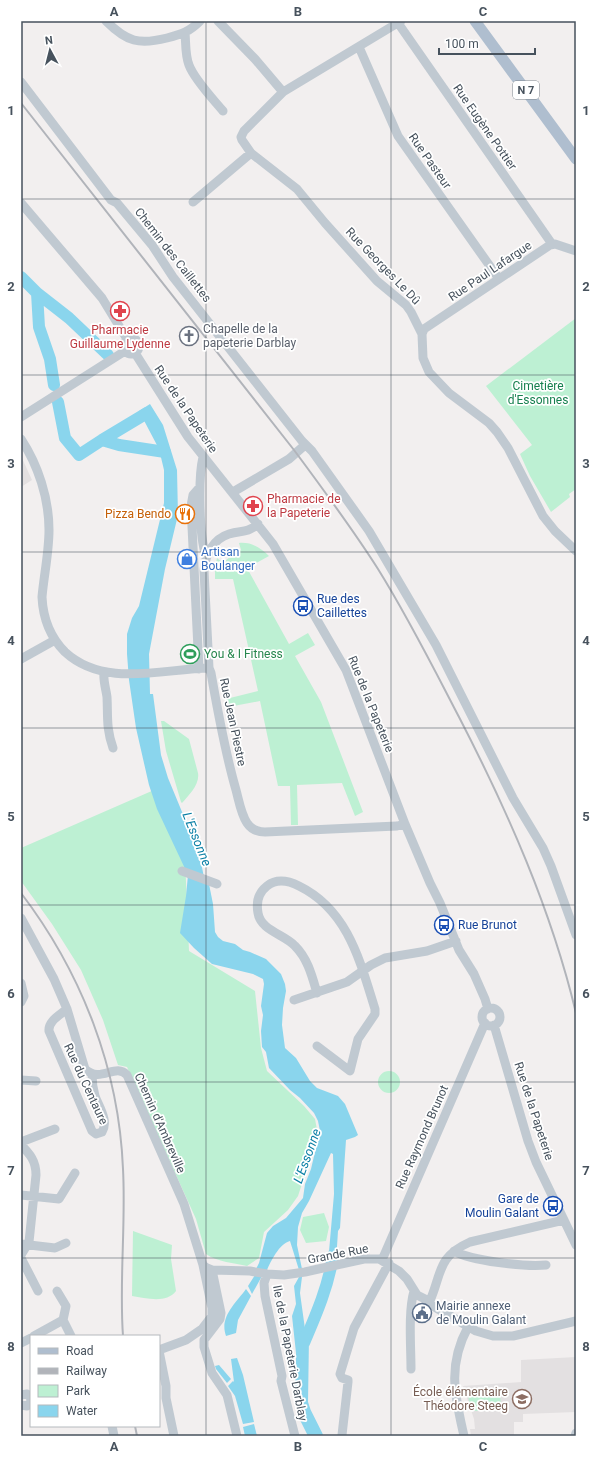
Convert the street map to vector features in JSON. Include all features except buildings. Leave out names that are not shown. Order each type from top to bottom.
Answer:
[{"type":"main road","name":"N 7","points":[[475,21],[576,159]]},
{"type":"street","points":[[106,21],[116,31],[137,41],[152,42],[185,33],[200,21]]},
{"type":"street","points":[[218,21],[250,54],[283,92],[400,22]]},
{"type":"street","name":"Rue Eugène Pottier","points":[[400,22],[552,244]]},
{"type":"street","points":[[185,33],[189,64],[193,72],[223,111]]},
{"type":"street","name":"Rue Pasteur","points":[[359,47],[398,136],[499,280]]},
{"type":"street","name":"Chemin des Caillettes","points":[[21,82],[112,200],[117,203],[152,244],[173,277],[306,445]]},
{"type":"street","name":"Rue Georges Le Dû","points":[[283,92],[242,134],[242,140],[250,154],[302,193],[316,212],[377,281],[406,305],[422,334],[423,358],[429,372],[449,393],[489,423],[497,432],[508,448],[543,516],[555,531],[576,551]]},
{"type":"street","points":[[193,202],[250,154]]},
{"type":"street","points":[[21,203],[102,298],[128,338]]},
{"type":"street","points":[[552,244],[576,251]]},
{"type":"street","name":"Rue Paul Lafargue","points":[[422,334],[424,329],[552,244]]},
{"type":"street","points":[[21,416],[122,353],[135,353],[139,348],[139,343],[133,338],[128,338],[124,341],[122,353]]},
{"type":"street","name":"Rue de la Papeterie","points":[[135,353],[175,418],[203,457],[233,492],[273,544],[350,679],[405,824],[456,941],[474,974],[488,1010]]},
{"type":"street","points":[[21,439],[30,453],[45,494],[48,509],[49,540],[42,605],[46,624],[55,640],[78,662],[104,672],[126,674],[204,669]]},
{"type":"street","points":[[233,492],[289,459],[306,445],[312,451],[369,531],[436,646],[513,798],[543,848],[576,935]]},
{"type":"street","points":[[203,457],[200,487],[203,544],[206,556],[204,571],[204,669]]},
{"type":"street","points":[[200,487],[193,495],[191,506],[204,669]]},
{"type":"street","points":[[206,556],[220,538],[230,534],[249,531],[258,524]]},
{"type":"street","points":[[21,659],[55,640]]},
{"type":"street","name":"Rue Jean Piestre","points":[[204,669],[211,673],[223,738],[232,775],[243,815],[247,823],[252,828],[265,832],[398,826],[405,824]]},
{"type":"street","points":[[104,672],[107,698],[107,728],[113,748]]},
{"type":"street","points":[[182,871],[216,884]]},
{"type":"street","points":[[317,993],[310,968],[301,953],[289,940],[264,926],[258,916],[257,902],[259,895],[262,890],[271,883],[284,881],[293,882],[322,902],[336,917],[349,935],[364,971],[375,1009],[375,1014],[358,1039],[350,1071],[317,1046]]},
{"type":"street","points":[[21,918],[44,958],[68,1009],[83,1065],[92,1074]]},
{"type":"street","points":[[294,1000],[347,982],[376,962],[385,958],[427,951],[456,941]]},
{"type":"street","points":[[21,983],[24,996],[21,1002]]},
{"type":"street","name":"Rue du Centaure","points":[[68,1009],[52,1022],[49,1032],[92,1131],[96,1134],[102,1132],[105,1125],[104,1118],[94,1093],[92,1074]]},
{"type":"street","points":[[493,1009],[499,1014],[500,1020],[494,1025],[489,1026],[485,1023],[483,1016],[488,1010],[493,1009]]},
{"type":"street","name":"Rue Raymond Brunot","points":[[342,1435],[348,1380],[342,1378],[340,1374],[354,1328],[385,1262],[485,1023]]},
{"type":"street","name":"Rue de la Papeterie","points":[[494,1025],[528,1141],[536,1162],[576,1245]]},
{"type":"street","name":"Chemin d'Ambreville","points":[[92,1074],[95,1076],[118,1070],[124,1072],[128,1076],[184,1204],[203,1265],[212,1308],[212,1316],[202,1330],[160,1350]]},
{"type":"street","points":[[21,1080],[36,1081]]},
{"type":"street","points":[[21,1142],[55,1128]]},
{"type":"street","points":[[21,1145],[33,1158],[36,1174],[34,1197],[21,1255]]},
{"type":"street","points":[[21,1195],[59,1199],[75,1172]]},
{"type":"street","points":[[429,1303],[442,1264],[454,1251],[470,1242],[564,1220]]},
{"type":"street","points":[[24,1244],[55,1248],[66,1243]]},
{"type":"street","points":[[454,1251],[465,1256],[492,1261],[532,1266],[546,1265]]},
{"type":"street","points":[[21,1258],[38,1291]]},
{"type":"street","name":"Grande Rue","points":[[212,1270],[250,1271],[267,1274],[302,1273],[364,1259],[385,1262]]},
{"type":"street","points":[[385,1262],[403,1275],[414,1291],[429,1303],[468,1327],[484,1334],[506,1337],[576,1321]]},
{"type":"street","points":[[203,1265],[212,1270],[221,1313],[220,1319],[204,1340],[204,1347],[212,1373],[227,1395],[237,1436]]},
{"type":"street","name":"Ile de la Papeterie Darblay","points":[[267,1274],[264,1283],[266,1296],[282,1376],[281,1381],[295,1436]]},
{"type":"street","points":[[57,1291],[66,1306],[63,1320],[71,1335]]},
{"type":"street","points":[[411,1369],[411,1311],[414,1291]]},
{"type":"street","points":[[36,1335],[63,1320]]},
{"type":"street","points":[[464,1436],[453,1379],[456,1361],[468,1327]]},
{"type":"street","points":[[21,1343],[30,1338]]},
{"type":"street","points":[[160,1355],[166,1386],[166,1398],[174,1436]]},
{"type":"street","points":[[21,1394],[27,1394],[30,1397]]},
{"type":"street","points":[[21,1405],[27,1406],[30,1403]]},
{"type":"shaded area","points":[[21,456],[32,480],[21,487]]},
{"type":"shaded area","name":"École élémentaire Théodore Steeg","points":[[576,1357],[576,1412],[523,1414],[523,1422],[514,1422],[514,1436],[471,1436],[470,1429],[475,1429],[474,1419],[463,1386],[521,1382],[521,1360]]},
{"type":"green space","name":"Cimetière d'Essonnes","points":[[576,318],[576,489],[569,494],[570,497],[551,512],[530,476],[520,454],[532,445],[486,386]]},
{"type":"green space","points":[[239,543],[247,543],[255,546],[269,556],[247,568],[289,644],[308,633],[315,645],[295,656],[321,702],[363,812],[355,816],[342,783],[297,785],[298,825],[291,825],[290,786],[278,786],[260,701],[228,707],[226,699],[258,691],[233,579],[215,579],[217,558],[223,563],[232,555],[241,550]]},
{"type":"green space","points":[[161,721],[164,721],[189,739],[198,773],[196,785],[182,803],[166,751]]},
{"type":"green space","points":[[154,790],[185,859],[189,951],[255,991],[261,1048],[267,1071],[304,1106],[315,1119],[318,1135],[298,1196],[288,1210],[264,1232],[259,1258],[247,1266],[221,1261],[206,1254],[196,1219],[127,1067],[118,1065],[103,1020],[81,970],[52,924],[21,881],[21,848]]},
{"type":"green space","points":[[389,1071],[397,1074],[400,1082],[397,1090],[389,1093],[381,1090],[378,1082],[381,1074]]},
{"type":"green space","points":[[324,1213],[329,1227],[326,1241],[306,1243],[300,1230],[303,1217]]},
{"type":"green space","points":[[133,1231],[172,1245],[171,1259],[176,1291],[167,1298],[149,1299],[132,1296]]},
{"type":"green space","points":[[500,1389],[501,1410],[471,1411],[467,1390]]},
{"type":"water","points":[[150,404],[163,425],[177,470],[178,515],[165,569],[149,654],[150,694],[153,694],[161,755],[168,778],[199,853],[205,882],[209,884],[213,904],[215,932],[223,941],[235,944],[243,950],[266,959],[281,974],[286,991],[282,1025],[285,1048],[296,1058],[310,1081],[317,1088],[338,1096],[345,1104],[358,1135],[346,1140],[340,1228],[338,1231],[336,1262],[328,1263],[334,1194],[333,1154],[331,1153],[302,1213],[298,1227],[297,1245],[302,1269],[299,1270],[290,1241],[279,1249],[267,1270],[256,1269],[267,1233],[273,1226],[286,1218],[303,1198],[305,1184],[311,1169],[320,1131],[318,1121],[314,1113],[269,1068],[266,1052],[262,1047],[261,1031],[263,1015],[261,1006],[264,984],[263,979],[253,974],[212,964],[180,933],[188,875],[157,809],[149,785],[136,728],[129,680],[127,634],[132,618],[139,606],[164,503],[164,470],[159,449],[139,411]]},
{"type":"water","points":[[255,1275],[262,1276],[252,1294],[248,1286]]},
{"type":"water","points":[[299,1277],[302,1277],[300,1293],[305,1329],[302,1396],[305,1412],[317,1436],[308,1436],[298,1416],[294,1392],[296,1353],[292,1316],[296,1304],[294,1286]]},
{"type":"water","points":[[246,1289],[251,1296],[238,1320],[236,1333],[226,1336],[224,1329],[227,1316],[233,1305]]},
{"type":"water","points":[[237,1358],[243,1375],[254,1422],[243,1424],[235,1396],[228,1386],[233,1381],[234,1382],[231,1359]]},
{"type":"water","points":[[219,1365],[231,1379],[227,1383],[216,1369],[215,1366]]},
{"type":"water","points":[[254,1424],[257,1436],[245,1436],[243,1427]]},
{"type":"waterway","name":"L'Essonne","points":[[21,277],[37,293],[69,318],[108,355]]},
{"type":"waterway","points":[[37,293],[39,327],[50,359],[54,385]]},
{"type":"waterway","points":[[58,402],[65,438],[79,455],[102,440],[119,445],[165,452]]},
{"type":"waterway","points":[[102,440],[147,413]]},
{"type":"waterway","points":[[304,1343],[325,1289],[333,1255]]},
{"type":"waterway","name":"L'Essonne","points":[[303,1337],[302,1403],[317,1436]]},
{"type":"railway","points":[[21,103],[294,450],[348,524],[389,587],[440,680],[511,825],[541,899],[554,936],[576,1013]]},
{"type":"railway","points":[[21,893],[43,924],[79,989],[105,1059],[114,1095],[120,1132],[124,1190],[122,1295],[123,1335]]},
{"type":"railway","points":[[135,1427],[137,1436]]},
{"type":"place","name":"Pharmacie Guillaume Lydenne","points":[[120,311]]},
{"type":"place","name":"Chapelle de la papeterie Darblay","points":[[189,336]]},
{"type":"place","name":"Pharmacie de la Papeterie","points":[[253,506]]},
{"type":"place","name":"Pizza Bendo","points":[[185,514]]},
{"type":"place","name":"Artisan Boulanger","points":[[187,559]]},
{"type":"place","name":"Rue des Caillettes","points":[[303,606]]},
{"type":"place","name":"You & I Fitness","points":[[190,654]]},
{"type":"place","name":"Rue Brunot","points":[[444,925]]},
{"type":"place","name":"Gare de Moulin Galant","points":[[553,1206]]},
{"type":"place","name":"Mairie annexe de Moulin Galant","points":[[422,1313]]},
{"type":"place","name":"École élémentaire Théodore Steeg","points":[[522,1399]]}]
